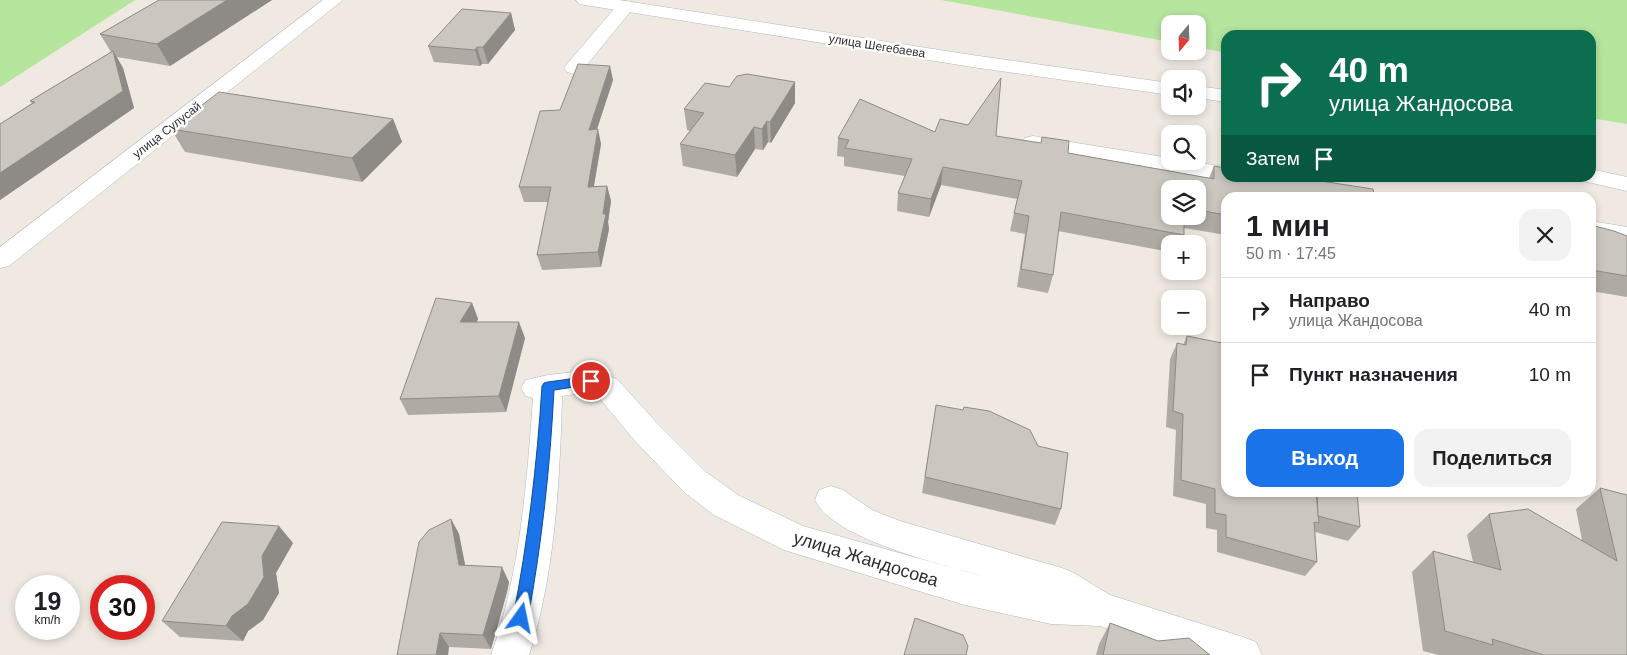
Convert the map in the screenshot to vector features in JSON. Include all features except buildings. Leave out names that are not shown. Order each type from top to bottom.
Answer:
[{"type":"street","name":"улица Сулусай","points":[[0,260],[334,0]]},
{"type":"street","name":"улица Шегебаева","points":[[585,0],[972,61],[1161,87]]},
{"type":"street","points":[[574,68],[626,6]]},
{"type":"street","points":[[1206,93],[1221,95]]},
{"type":"street","points":[[1012,139],[1221,173]]},
{"type":"street","points":[[1596,177],[1627,184]]},
{"type":"street","points":[[1596,230],[1627,235]]},
{"type":"street","name":"улица Жандосова","points":[[510,655],[517,636],[532,563],[544,458],[542,387],[591,381],[600,382],[607,387],[644,431],[695,482],[726,505],[796,539],[965,589],[1051,607],[1100,609],[1243,655]]},
{"type":"street","points":[[831,500],[860,520],[897,535],[1062,584],[1100,609]]},
{"type":"green space","points":[[0,0],[135,0],[0,87]]},
{"type":"green space","points":[[941,0],[1627,0],[1627,124],[1596,119],[1596,30],[1221,30],[1221,52],[1206,49],[1206,15],[1161,15],[1161,40]]},
{"type":"route","points":[[521,618],[532,563],[544,458],[548,386],[591,381]]}]
